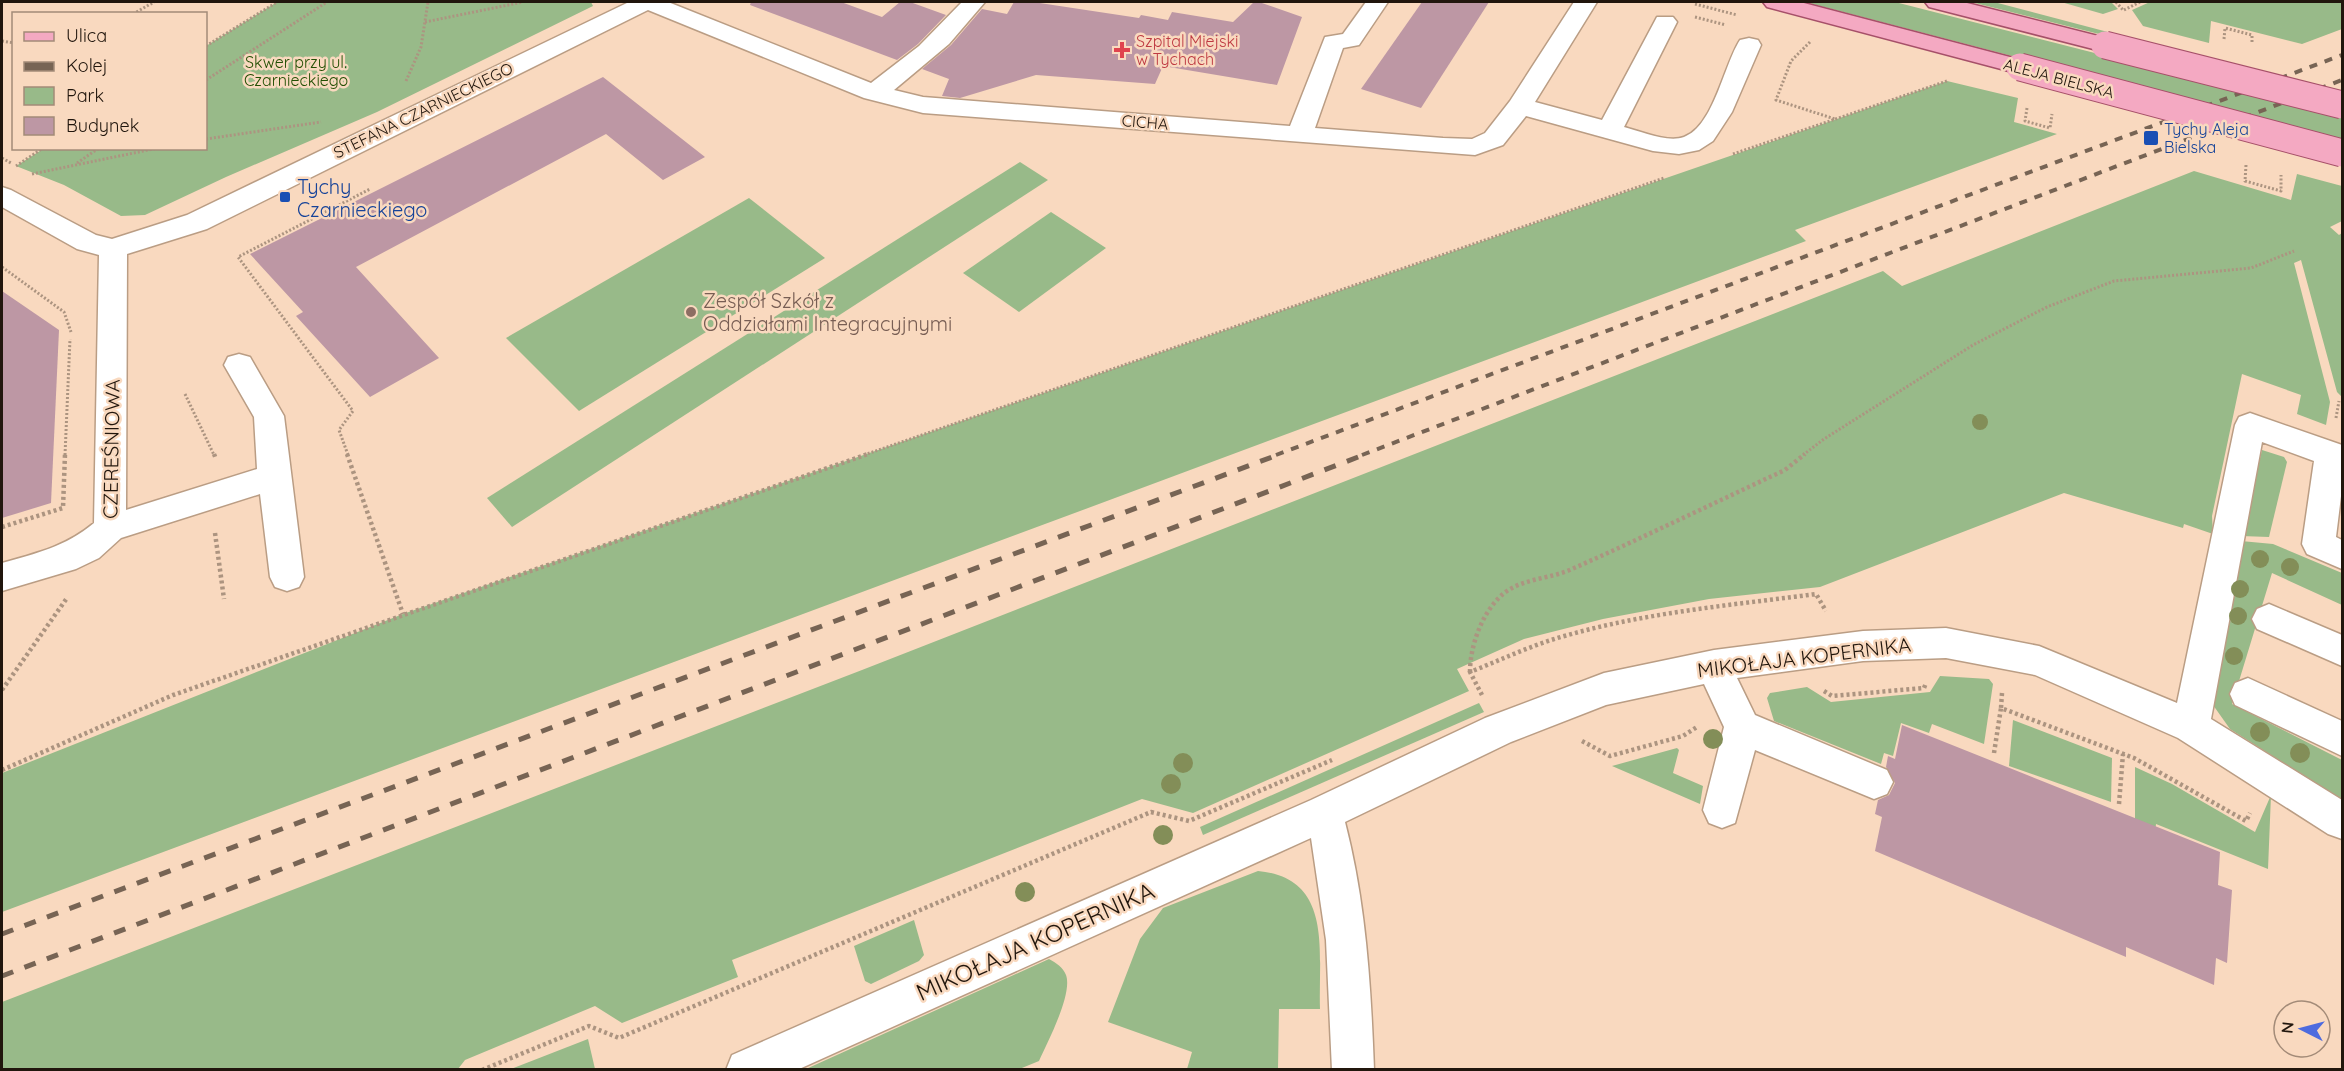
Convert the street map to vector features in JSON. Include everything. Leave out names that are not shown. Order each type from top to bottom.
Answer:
[{"type":"main road","name":"ALEJA BIELSKA","points":[[1775,2],[2343,153]]},
{"type":"main road","points":[[1937,2],[2343,105]]},
{"type":"street","name":"CICHA","points":[[647,2],[873,93],[923,105],[1475,147],[1494,139],[1520,106],[1585,2]]},
{"type":"street","name":"STEFANA CZARNIECKIEGO","points":[[113,249],[197,222],[647,2]]},
{"type":"street","points":[[873,93],[896,78],[974,2]]},
{"type":"street","points":[[1300,135],[1333,42],[1351,40],[1377,2]]},
{"type":"street","points":[[1609,131],[1665,22]]},
{"type":"street","points":[[1520,106],[1673,147],[1694,143],[1709,131],[1749,45]]},
{"type":"street","points":[[2,196],[87,242],[113,249]]},
{"type":"street","name":"CZEREŚNIOWA","points":[[2,577],[64,559],[87,548],[110,528],[113,249]]},
{"type":"street","points":[[239,365],[269,416],[274,477],[287,577]]},
{"type":"street","points":[[2191,726],[2250,425],[2331,454],[2319,544],[2343,555]]},
{"type":"street","points":[[110,528],[274,477]]},
{"type":"street","points":[[2268,619],[2343,651]]},
{"type":"street","name":"MIKOŁAJA KOPERNIKA","points":[[747,1070],[1324,813],[1498,730],[1604,689],[1714,666],[1848,648],[1947,643],[1994,650],[2039,661],[2191,726],[2343,821]]},
{"type":"street","points":[[1714,666],[1736,714],[1722,810]]},
{"type":"street","points":[[2248,694],[2343,739]]},
{"type":"street","points":[[1736,714],[1874,782]]},
{"type":"street","points":[[1324,813],[1343,898],[1351,995],[1353,1070]]},
{"type":"path","points":[[137,12],[154,2]]},
{"type":"path","points":[[207,45],[277,2]]},
{"type":"path","points":[[207,79],[327,2]]},
{"type":"path","points":[[404,85],[421,47],[428,2]]},
{"type":"path","points":[[425,22],[523,2]]},
{"type":"path","points":[[2116,2],[2124,10]]},
{"type":"path","points":[[1810,42],[1791,61],[1776,100],[1836,119]]},
{"type":"path","points":[[1724,158],[1954,78]]},
{"type":"path","points":[[2036,109],[2028,107],[2025,121],[2050,128],[2052,113],[2044,111]]},
{"type":"path","points":[[207,139],[307,122],[328,122]]},
{"type":"path","points":[[16,166],[40,150]]},
{"type":"path","points":[[74,165],[96,150]]},
{"type":"path","points":[[31,174],[148,150]]},
{"type":"path","points":[[2,158],[40,180]]},
{"type":"path","points":[[2255,168],[2246,166],[2245,181],[2282,191],[2282,175],[2273,173]]},
{"type":"path","points":[[2,770],[172,695],[1668,177]]},
{"type":"path","points":[[370,189],[238,257],[353,411],[339,430],[403,614]]},
{"type":"path","points":[[1471,700],[1482,695],[1470,672],[1470,652],[1486,617],[1503,594],[1519,585],[1569,571],[1785,470],[1833,433],[1973,345],[2026,318],[2114,281],[2251,268],[2294,251]]},
{"type":"path","points":[[2,267],[64,312],[71,330],[63,508],[2,527]]},
{"type":"path","points":[[185,394],[218,462]]},
{"type":"path","points":[[2337,413],[2339,401]]},
{"type":"path","points":[[2,690],[69,594]]},
{"type":"path","points":[[1470,672],[1534,646],[1586,632],[1668,614],[1816,594],[1848,648]]},
{"type":"path","points":[[1815,686],[1832,696],[1924,688],[1928,678]]},
{"type":"path","points":[[1994,753],[2003,688]]},
{"type":"path","points":[[1559,705],[1584,743],[1610,756],[1683,736],[1711,718],[1706,706],[1736,714]]},
{"type":"path","points":[[2001,708],[2122,754],[2172,777],[2246,821],[2268,776]]},
{"type":"path","points":[[2119,804],[2122,754]]},
{"type":"path","points":[[482,1070],[589,1026],[619,1038],[1151,812],[1189,821],[1343,755]]},
{"type":"green space","name":"Skwer przy ul. Czarnieckiego","points":[[277,2],[591,2],[593,6],[377,112],[226,177],[145,215],[121,216],[64,185],[16,166],[41,150],[207,150],[207,45]]},
{"type":"green space","points":[[1805,2],[1895,2],[2342,116],[2342,142]]},
{"type":"green space","points":[[1971,2],[1994,2],[2123,36],[2119,39]]},
{"type":"green space","points":[[2061,2],[2111,2],[2118,9],[2103,14]]},
{"type":"green space","points":[[2150,2],[2342,2],[2342,29],[2302,44],[2211,21],[2209,43],[2143,26],[2132,10]]},
{"type":"green space","points":[[1947,81],[2018,98],[2014,122],[2057,134],[1795,230],[1806,241],[2,912],[2,773],[403,614]]},
{"type":"green space","points":[[1020,162],[1048,180],[512,527],[487,498]]},
{"type":"green space","points":[[2194,171],[2291,200],[2297,174],[2342,186],[2342,221],[2330,227],[2339,235],[2342,233],[2342,397],[2337,392],[2301,260],[2294,263],[2330,402],[2326,425],[2297,414],[2301,395],[2242,374],[2212,516],[2213,534],[2184,524],[2183,528],[2064,493],[1820,587],[1709,599],[1603,619],[1524,639],[1457,669],[1469,691],[1193,813],[1142,799],[732,960],[738,977],[622,1023],[595,1006],[465,1060],[458,1069],[2,1070],[2,1002],[862,670],[1883,271],[1902,286]]},
{"type":"green space","points":[[749,198],[825,258],[579,411],[506,338]]},
{"type":"green space","points":[[1051,212],[1106,248],[1019,312],[963,273]]},
{"type":"green space","points":[[2262,450],[2284,457],[2287,462],[2269,537],[2241,536]]},
{"type":"green space","points":[[2241,541],[2273,544],[2342,573],[2342,605],[2272,573],[2232,704],[2342,760],[2342,800],[2230,729],[2213,705]]},
{"type":"green space","points":[[1940,676],[1989,679],[1993,684],[1984,744],[1932,724],[1929,733],[1901,723],[1893,756],[1884,753],[1881,764],[1774,721],[1767,698],[1770,693],[1807,687],[1831,702],[1930,692]]},
{"type":"green space","points":[[1479,703],[1484,712],[1203,835],[1200,827]]},
{"type":"green space","points":[[2013,720],[2112,758],[2111,802],[2009,766]]},
{"type":"green space","points":[[1677,748],[1679,750],[1673,773],[1703,786],[1700,804],[1612,766]]},
{"type":"green space","points":[[2135,767],[2172,784],[2255,832],[2271,795],[2268,869],[2156,824],[2155,833],[2135,826]]},
{"type":"green space","points":[[1258,871],[1282,877],[1299,888],[1310,903],[1317,921],[1320,942],[1320,1009],[1279,1009],[1278,1069],[1187,1069],[1192,1052],[1108,1022],[1140,939],[1163,908]]},
{"type":"green space","points":[[914,920],[924,955],[919,961],[871,984],[865,981],[854,946]]},
{"type":"green space","points":[[1049,959],[1057,964],[1066,975],[1066,994],[1039,1061],[1017,1070],[806,1069]]},
{"type":"green space","points":[[588,1039],[595,1069],[511,1069]]},
{"type":"building","points":[[751,2],[841,2],[882,17],[900,2],[910,2],[946,15],[918,44],[897,60],[750,5]]},
{"type":"building","points":[[1014,2],[1033,2],[1139,18],[1141,15],[1168,20],[1172,12],[1233,22],[1254,2],[1259,2],[1302,17],[1277,85],[1163,66],[1155,84],[1036,75],[960,98],[942,96],[949,79],[922,69],[951,45],[982,9],[1007,14]]},
{"type":"building","points":[[1422,2],[1489,2],[1421,108],[1361,89]]},
{"type":"building","points":[[603,77],[705,157],[663,180],[606,134],[356,267],[439,358],[370,397],[296,316],[303,312],[250,254]]},
{"type":"building","points":[[2,291],[59,330],[51,503],[2,518]]},
{"type":"building","points":[[1902,725],[2220,852],[2218,885],[2232,890],[2227,963],[2216,958],[2214,985],[2126,947],[2126,957],[1875,851],[1882,817],[1875,814],[1878,800],[1889,795],[1895,783],[1886,767],[1888,756],[1895,759]]},
{"type":"railway","points":[[1276,455],[2342,55]]},
{"type":"railway","points":[[1362,455],[2342,80]]},
{"type":"railway","points":[[2,934],[1280,454]]},
{"type":"railway","points":[[2,976],[1366,454]]},
{"type":"place","name":"Szpital Miejski w Tychach","points":[[1122,50]]},
{"type":"place","name":"Tychy Aleja Bielska","points":[[2151,138]]},
{"type":"place","name":"Tychy Czarnieckiego","points":[[285,197]]},
{"type":"place","name":"Zespół Szkół z Oddziałami Integracyjnymi","points":[[691,312]]}]
